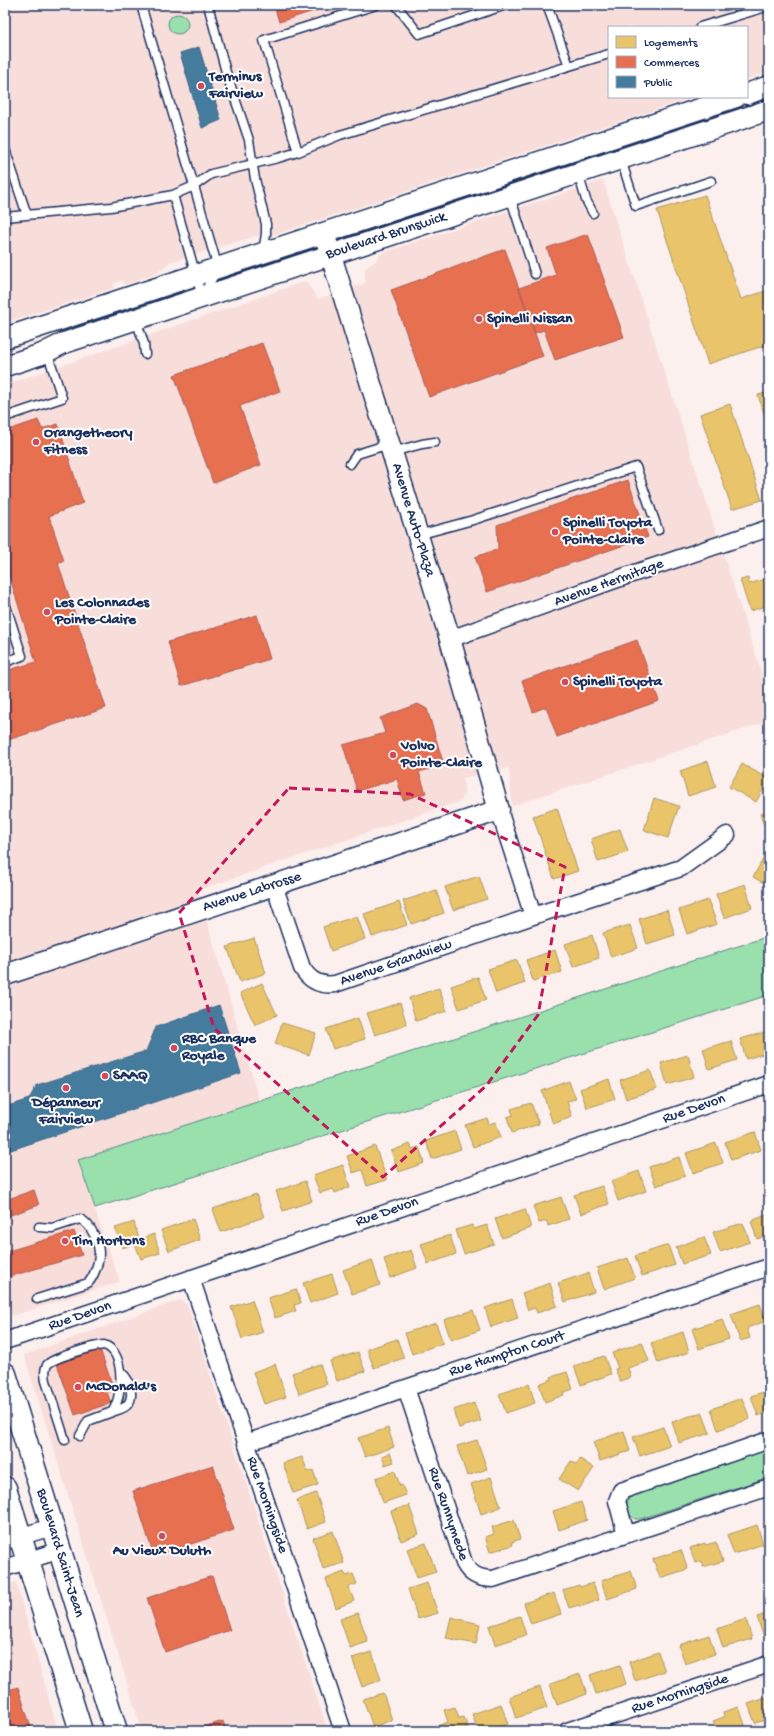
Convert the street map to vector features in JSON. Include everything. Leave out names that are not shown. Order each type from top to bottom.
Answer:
[{"type":"main road","name":"Boulevard Saint-Jean","points":[[5,1374],[116,1731]]},
{"type":"main road","points":[[5,1488],[13,1539],[28,1560],[81,1731]]},
{"type":"street","points":[[748,94],[769,86]]},
{"type":"street","name":"Boulevard Brunswick","points":[[5,338],[733,98]]},
{"type":"street","name":"Boulevard Brunswick","points":[[5,366],[64,343],[769,110]]},
{"type":"street","name":"Avenue Auto-Plaza","points":[[324,233],[450,639],[499,810]]},
{"type":"street","name":"Avenue Hermitage","points":[[450,639],[626,576],[769,528]]},
{"type":"street","points":[[499,810],[533,916]]},
{"type":"street","name":"Avenue Labrosse","points":[[5,974],[499,810]]},
{"type":"street","name":"Avenue Grandview","points":[[274,885],[302,968],[315,982],[328,985],[335,984],[533,916],[682,868],[727,836]]},
{"type":"street","name":"Rue Devon","points":[[5,1341],[769,1084]]},
{"type":"street","name":"Rue Hampton Court","points":[[246,1443],[769,1266]]},
{"type":"street","name":"Rue Morningside","points":[[191,1278],[343,1731]]},
{"type":"street","name":"Rue Runnymede","points":[[406,1388],[464,1563],[472,1574],[486,1579],[493,1579],[769,1487]]},
{"type":"street","points":[[626,1534],[617,1500],[620,1491],[769,1440]]},
{"type":"street","points":[[13,1539],[52,1526]]},
{"type":"street","points":[[5,1568],[60,1550]]},
{"type":"street","name":"Rue Morningside","points":[[567,1731],[769,1664]]},
{"type":"lane","points":[[141,5],[218,268],[202,297]]},
{"type":"lane","points":[[208,5],[226,72],[249,140],[266,224],[263,253]]},
{"type":"lane","points":[[298,152],[264,40],[376,5]]},
{"type":"lane","points":[[396,5],[419,34],[506,5]]},
{"type":"lane","points":[[547,5],[569,66]]},
{"type":"lane","points":[[702,26],[744,9],[769,6]]},
{"type":"lane","points":[[5,217],[111,207],[173,195],[194,186],[211,174],[298,152],[340,135],[608,54]]},
{"type":"lane","points":[[5,149],[27,215]]},
{"type":"lane","points":[[621,159],[636,206],[711,182]]},
{"type":"lane","points":[[578,173],[586,200],[593,213]]},
{"type":"lane","points":[[173,195],[202,297]]},
{"type":"lane","points":[[510,196],[535,274]]},
{"type":"lane","points":[[136,319],[144,344],[144,354]]},
{"type":"lane","points":[[5,417],[62,398],[46,351]]},
{"type":"lane","points":[[350,464],[357,454],[435,442]]},
{"type":"lane","points":[[418,535],[473,520],[636,467],[658,530]]},
{"type":"lane","points":[[5,603],[22,656],[5,662]]},
{"type":"lane","points":[[37,1299],[88,1283],[93,1276],[99,1256],[92,1231],[84,1221],[80,1219],[52,1228],[39,1227]]},
{"type":"lane","points":[[65,1440],[46,1380],[46,1366],[54,1360],[104,1345],[112,1349],[115,1353],[132,1394],[131,1400],[125,1408],[88,1421],[80,1436]]},
{"type":"lane","points":[[112,1412],[117,1403],[122,1373]]},
{"type":"highlighted area","points":[[289,788],[410,794],[565,867],[538,1015],[486,1086],[383,1177],[214,1028],[179,913]]},
{"type":"shaded area","points":[[5,5],[769,5],[769,72],[748,79],[748,26],[608,26],[608,98],[691,98],[277,234],[253,237],[170,262],[156,274],[124,285],[122,280],[113,284],[115,288],[5,323]]},
{"type":"shaded area","points":[[603,180],[769,696],[769,721],[512,806],[509,768],[463,778],[465,793],[461,801],[199,890],[260,1102],[78,1161],[120,1282],[12,1316],[5,1295],[5,385],[306,281],[318,299],[365,283],[365,268],[374,262],[381,253]]},
{"type":"shaded area","points":[[180,1300],[187,1304],[328,1731],[142,1731],[24,1355]]},
{"type":"shaded area","points":[[16,1582],[58,1731],[5,1731],[5,1585]]},
{"type":"green space","points":[[178,14],[185,17],[188,24],[185,31],[178,34],[171,31],[168,24],[171,17]]},
{"type":"green space","points":[[721,112],[723,114],[721,115],[353,237],[352,234]]},
{"type":"green space","points":[[296,252],[297,255],[241,274],[240,271]]},
{"type":"green space","points":[[188,288],[189,291],[79,327],[78,324]]},
{"type":"green space","points":[[769,936],[769,995],[95,1208],[78,1160]]},
{"type":"green space","points":[[769,1449],[769,1477],[640,1519],[635,1519],[628,1514],[627,1502],[634,1494]]},
{"type":"building: Logements","points":[[705,195],[741,299],[769,290],[769,344],[708,364],[657,210]]},
{"type":"building: Logements","points":[[769,392],[769,429],[758,395]]},
{"type":"building: Logements","points":[[730,404],[762,500],[732,509],[700,414]]},
{"type":"building: Logements","points":[[748,578],[749,584],[769,578],[769,605],[750,611],[740,580]]},
{"type":"building: Logements","points":[[708,761],[716,787],[688,796],[680,771]]},
{"type":"building: Logements","points":[[742,764],[769,779],[756,802],[729,787]]},
{"type":"building: Logements","points":[[654,798],[679,806],[668,838],[644,830]]},
{"type":"building: Logements","points":[[557,808],[578,871],[554,879],[533,816]]},
{"type":"building: Logements","points":[[769,811],[769,840],[760,814]]},
{"type":"building: Logements","points":[[620,829],[628,852],[598,862],[591,839]]},
{"type":"building: Logements","points":[[767,852],[769,853],[769,886],[753,877]]},
{"type":"building: Logements","points":[[479,876],[487,899],[453,910],[445,887]]},
{"type":"building: Logements","points":[[745,884],[752,908],[724,918],[716,894]]},
{"type":"building: Logements","points":[[436,890],[444,913],[411,924],[403,901]]},
{"type":"building: Logements","points":[[708,900],[717,924],[687,934],[679,910]]},
{"type":"building: Logements","points":[[399,902],[407,925],[372,937],[364,914]]},
{"type":"building: Logements","points":[[667,910],[675,935],[647,944],[639,919]]},
{"type":"building: Logements","points":[[357,916],[365,939],[331,951],[323,927]]},
{"type":"building: Logements","points":[[630,925],[638,948],[611,957],[603,933]]},
{"type":"building: Logements","points":[[592,935],[599,958],[573,967],[565,944]]},
{"type":"building: Logements","points":[[254,938],[266,973],[240,982],[227,947]]},
{"type":"building: Logements","points":[[555,950],[562,972],[533,981],[526,960]]},
{"type":"building: Logements","points":[[517,960],[525,983],[496,993],[488,969]]},
{"type":"building: Logements","points":[[478,977],[486,1000],[459,1009],[451,986]]},
{"type":"building: Logements","points":[[262,983],[277,1015],[255,1025],[240,993]]},
{"type":"building: Logements","points":[[439,988],[447,1011],[416,1021],[409,998]]},
{"type":"building: Logements","points":[[400,1003],[407,1025],[375,1035],[367,1013]]},
{"type":"building: Logements","points":[[358,1018],[365,1039],[333,1049],[326,1029]]},
{"type":"building: Logements","points":[[282,1023],[316,1033],[309,1055],[275,1044]]},
{"type":"building: Logements","points":[[769,1031],[769,1052],[746,1059],[740,1039]]},
{"type":"building: Logements","points":[[731,1041],[737,1060],[709,1069],[703,1049]]},
{"type":"building: Logements","points":[[688,1055],[694,1077],[667,1085],[661,1063]]},
{"type":"building: Logements","points":[[650,1070],[657,1089],[626,1099],[620,1080]]},
{"type":"building: Logements","points":[[609,1079],[615,1099],[587,1108],[580,1089]]},
{"type":"building: Logements","points":[[569,1081],[576,1099],[567,1101],[572,1117],[553,1124],[542,1091]]},
{"type":"building: Logements","points":[[531,1103],[539,1124],[512,1133],[507,1117],[513,1115],[511,1109]]},
{"type":"building: Logements","points":[[487,1118],[489,1124],[495,1122],[501,1137],[473,1147],[465,1125]]},
{"type":"building: Logements","points":[[455,1131],[461,1149],[432,1159],[426,1141]]},
{"type":"building: Logements","points":[[755,1132],[761,1150],[731,1160],[725,1142]]},
{"type":"building: Logements","points":[[716,1143],[723,1163],[693,1173],[686,1153]]},
{"type":"building: Logements","points":[[410,1144],[412,1149],[419,1147],[424,1163],[399,1172],[391,1151]]},
{"type":"building: Logements","points":[[375,1146],[387,1180],[367,1186],[362,1170],[353,1173],[347,1156]]},
{"type":"building: Logements","points":[[679,1157],[685,1176],[656,1186],[649,1167]]},
{"type":"building: Logements","points":[[343,1165],[350,1187],[335,1193],[333,1189],[320,1193],[313,1175]]},
{"type":"building: Logements","points":[[639,1171],[646,1191],[618,1201],[611,1181]]},
{"type":"building: Logements","points":[[305,1181],[312,1201],[283,1211],[276,1191]]},
{"type":"building: Logements","points":[[602,1186],[609,1204],[581,1214],[574,1195]]},
{"type":"building: Logements","points":[[256,1194],[264,1217],[221,1232],[213,1209]]},
{"type":"building: Logements","points":[[561,1197],[569,1219],[548,1226],[547,1221],[539,1223],[533,1206]]},
{"type":"building: Logements","points":[[525,1209],[531,1228],[502,1238],[495,1219]]},
{"type":"building: Logements","points":[[769,1214],[769,1235],[757,1239],[751,1221]]},
{"type":"building: Logements","points":[[193,1219],[200,1240],[169,1251],[161,1230]]},
{"type":"building: Logements","points":[[134,1222],[139,1239],[154,1234],[160,1253],[141,1259],[135,1244],[122,1248],[115,1228]]},
{"type":"building: Logements","points":[[743,1223],[750,1242],[720,1252],[713,1232]]},
{"type":"building: Logements","points":[[472,1225],[474,1229],[487,1225],[494,1244],[464,1254],[456,1230]]},
{"type":"building: Logements","points":[[450,1235],[456,1254],[428,1264],[421,1244]]},
{"type":"building: Logements","points":[[704,1237],[711,1255],[682,1264],[676,1247]]},
{"type":"building: Logements","points":[[668,1245],[675,1265],[642,1276],[635,1256]]},
{"type":"building: Logements","points":[[411,1250],[417,1268],[390,1278],[384,1259]]},
{"type":"building: Logements","points":[[628,1258],[635,1278],[604,1289],[597,1268]]},
{"type":"building: Logements","points":[[372,1260],[380,1285],[352,1294],[343,1270]]},
{"type":"building: Logements","points":[[588,1273],[594,1292],[565,1302],[558,1283]]},
{"type":"building: Logements","points":[[332,1274],[338,1293],[310,1303],[303,1283]]},
{"type":"building: Logements","points":[[550,1283],[557,1306],[537,1313],[535,1308],[528,1310],[522,1293]]},
{"type":"building: Logements","points":[[296,1289],[301,1303],[294,1305],[296,1311],[275,1318],[268,1298]]},
{"type":"building: Logements","points":[[512,1299],[518,1318],[491,1327],[485,1308]]},
{"type":"building: Logements","points":[[252,1300],[263,1332],[242,1339],[231,1307]]},
{"type":"building: Logements","points":[[760,1304],[766,1321],[747,1328],[750,1338],[740,1341],[731,1314]]},
{"type":"building: Logements","points":[[473,1310],[480,1330],[451,1340],[444,1320]]},
{"type":"building: Logements","points":[[722,1319],[729,1339],[699,1349],[692,1329]]},
{"type":"building: Logements","points":[[436,1323],[443,1343],[412,1354],[405,1333]]},
{"type":"building: Logements","points":[[683,1332],[689,1352],[658,1363],[651,1343]]},
{"type":"building: Logements","points":[[397,1339],[404,1358],[374,1368],[367,1349]]},
{"type":"building: Logements","points":[[642,1342],[649,1361],[628,1368],[631,1377],[620,1381],[615,1369],[618,1368],[612,1353]]},
{"type":"building: Logements","points":[[358,1352],[365,1371],[337,1381],[330,1361]]},
{"type":"building: Logements","points":[[604,1356],[611,1374],[581,1385],[574,1366]]},
{"type":"building: Logements","points":[[275,1364],[286,1397],[264,1404],[253,1372]]},
{"type":"building: Logements","points":[[320,1364],[327,1384],[299,1394],[292,1373]]},
{"type":"building: Logements","points":[[567,1372],[573,1389],[563,1393],[564,1395],[545,1402],[539,1384],[552,1379],[551,1377]]},
{"type":"building: Logements","points":[[529,1384],[535,1403],[506,1413],[499,1394]]},
{"type":"building: Logements","points":[[769,1390],[769,1412],[758,1416],[751,1396]]},
{"type":"building: Logements","points":[[742,1398],[750,1419],[718,1430],[711,1409]]},
{"type":"building: Logements","points":[[474,1403],[481,1421],[459,1428],[453,1410]]},
{"type":"building: Logements","points":[[702,1412],[710,1433],[679,1443],[672,1422]]},
{"type":"building: Logements","points":[[663,1427],[670,1446],[640,1456],[633,1437]]},
{"type":"building: Logements","points":[[388,1428],[394,1447],[365,1457],[358,1438]]},
{"type":"building: Logements","points":[[624,1431],[630,1451],[600,1461],[593,1442]]},
{"type":"building: Logements","points":[[477,1440],[487,1469],[467,1476],[457,1446]]},
{"type":"building: Logements","points":[[390,1453],[394,1462],[385,1465],[382,1456]]},
{"type":"building: Logements","points":[[302,1457],[308,1472],[313,1470],[318,1485],[293,1493],[283,1463]]},
{"type":"building: Logements","points":[[580,1459],[594,1468],[578,1491],[559,1479],[571,1461],[576,1464]]},
{"type":"building: Logements","points":[[395,1471],[400,1486],[402,1485],[406,1495],[383,1503],[376,1478]]},
{"type":"building: Logements","points":[[491,1477],[501,1507],[481,1514],[471,1484]]},
{"type":"building: Logements","points":[[316,1493],[326,1522],[307,1529],[297,1500]]},
{"type":"building: Logements","points":[[581,1502],[587,1520],[559,1530],[553,1511]]},
{"type":"building: Logements","points":[[409,1505],[419,1534],[401,1541],[391,1511]]},
{"type":"building: Logements","points":[[514,1520],[520,1539],[512,1542],[513,1545],[490,1552],[485,1537],[494,1534],[492,1527]]},
{"type":"building: Logements","points":[[757,1525],[763,1544],[734,1554],[727,1535]]},
{"type":"building: Logements","points":[[333,1531],[344,1563],[323,1569],[313,1538]]},
{"type":"building: Logements","points":[[716,1542],[723,1561],[703,1567],[701,1561],[695,1563],[690,1548],[705,1543],[706,1545]]},
{"type":"building: Logements","points":[[426,1543],[436,1572],[417,1578],[407,1549]]},
{"type":"building: Logements","points":[[681,1550],[688,1569],[660,1578],[653,1559]]},
{"type":"building: Logements","points":[[631,1571],[637,1589],[607,1599],[601,1581]]},
{"type":"building: Logements","points":[[344,1572],[346,1576],[353,1574],[357,1584],[349,1587],[354,1601],[336,1608],[326,1579]]},
{"type":"building: Logements","points":[[427,1583],[438,1613],[418,1619],[408,1589]]},
{"type":"building: Logements","points":[[593,1583],[599,1600],[580,1607],[579,1605],[569,1608],[563,1590],[579,1585],[580,1587]]},
{"type":"building: Logements","points":[[554,1593],[561,1614],[531,1624],[524,1603]]},
{"type":"building: Logements","points":[[358,1613],[368,1642],[350,1648],[340,1619]]},
{"type":"building: Logements","points":[[769,1613],[769,1633],[763,1635],[757,1617]]},
{"type":"building: Logements","points":[[520,1616],[526,1635],[495,1645],[489,1626]]},
{"type":"building: Logements","points":[[451,1617],[480,1624],[476,1644],[446,1638]]},
{"type":"building: Logements","points":[[746,1619],[752,1639],[723,1648],[717,1629]]},
{"type":"building: Logements","points":[[709,1635],[715,1654],[685,1664],[679,1645]]},
{"type":"building: Logements","points":[[372,1652],[381,1680],[362,1687],[352,1658]]},
{"type":"building: Logements","points":[[658,1652],[665,1671],[635,1681],[629,1662]]},
{"type":"building: Logements","points":[[620,1665],[626,1684],[596,1694],[590,1675]]},
{"type":"building: Logements","points":[[580,1674],[587,1694],[557,1705],[550,1684]]},
{"type":"building: Logements","points":[[540,1687],[547,1708],[516,1718],[509,1697]]},
{"type":"building: Logements","points":[[383,1693],[392,1720],[373,1727],[363,1699]]},
{"type":"building: Logements","points":[[769,1697],[769,1719],[755,1723],[748,1704]]},
{"type":"building: Logements","points":[[501,1704],[508,1724],[488,1731],[478,1731],[472,1714]]},
{"type":"building: Logements","points":[[455,1707],[459,1718],[464,1717],[469,1731],[436,1731],[434,1727],[448,1722],[444,1710]]},
{"type":"building: Logements","points":[[739,1707],[747,1731],[717,1731],[713,1721],[724,1717],[723,1712]]},
{"type":"building: Commerces","points":[[274,5],[333,5],[279,22]]},
{"type":"building: Commerces","points":[[588,234],[624,337],[555,360],[544,330],[535,333],[519,288],[556,275],[547,248]]},
{"type":"building: Commerces","points":[[505,249],[543,356],[429,397],[391,290]]},
{"type":"building: Commerces","points":[[262,343],[280,391],[240,406],[261,465],[213,483],[174,375]]},
{"type":"building: Commerces","name":"Les Colonnades Pointe-Claire","points":[[38,420],[42,429],[58,424],[83,503],[49,516],[64,561],[58,563],[106,708],[5,741],[5,671],[36,662],[5,562],[5,431]]},
{"type":"building: Commerces","points":[[628,480],[648,537],[487,592],[475,557],[498,549],[497,525]]},
{"type":"building: Commerces","points":[[257,615],[270,659],[181,686],[168,642]]},
{"type":"building: Commerces","points":[[637,640],[659,701],[557,737],[546,707],[533,712],[522,681]]},
{"type":"building: Commerces","name":"Volvo Pointe-Claire","points":[[418,704],[427,709],[444,765],[419,772],[426,793],[403,800],[397,779],[357,791],[343,745],[385,733],[380,718]]},
{"type":"building: Commerces","points":[[34,1190],[39,1205],[8,1216],[5,1207],[5,1200]]},
{"type":"building: Commerces","points":[[74,1231],[82,1255],[5,1278],[5,1252]]},
{"type":"building: Commerces","points":[[100,1349],[114,1390],[107,1392],[111,1403],[75,1415],[57,1364]]},
{"type":"building: Commerces","points":[[213,1465],[234,1530],[154,1556],[133,1491]]},
{"type":"building: Commerces","points":[[212,1576],[230,1630],[165,1652],[147,1598]]},
{"type":"building: Commerces","points":[[18,1687],[32,1731],[5,1731],[5,1691]]},
{"type":"building: Commerces","points":[[223,1721],[226,1731],[190,1731]]},
{"type":"building: Public","name":"Terminus Fairview","points":[[199,47],[221,120],[202,128],[180,53]]},
{"type":"building: Public","points":[[219,1005],[241,1073],[5,1152],[5,1107],[29,1099],[37,1085],[146,1051],[156,1027]]},
{"type":"place","name":"Terminus Fairview","points":[[201,86]]},
{"type":"place","name":"Spinelli Nissan","points":[[479,319]]},
{"type":"place","name":"Orangetheory Fitness","points":[[36,442]]},
{"type":"place","name":"Spinelli Toyota Pointe-Claire","points":[[555,532]]},
{"type":"place","name":"Les Colonnades Pointe-Claire","points":[[47,612]]},
{"type":"place","name":"Spinelli Toyota","points":[[565,682]]},
{"type":"place","name":"Volvo Pointe-Claire","points":[[393,755]]},
{"type":"place","name":"RBC Banque Royale","points":[[174,1048]]},
{"type":"place","name":"SAAQ","points":[[105,1076]]},
{"type":"place","name":"Dépanneur Fairview","points":[[66,1088]]},
{"type":"place","name":"Tim Hortons","points":[[65,1241]]},
{"type":"place","name":"McDonald's","points":[[78,1387]]},
{"type":"place","name":"Au Vieux Duluth","points":[[162,1536]]}]
